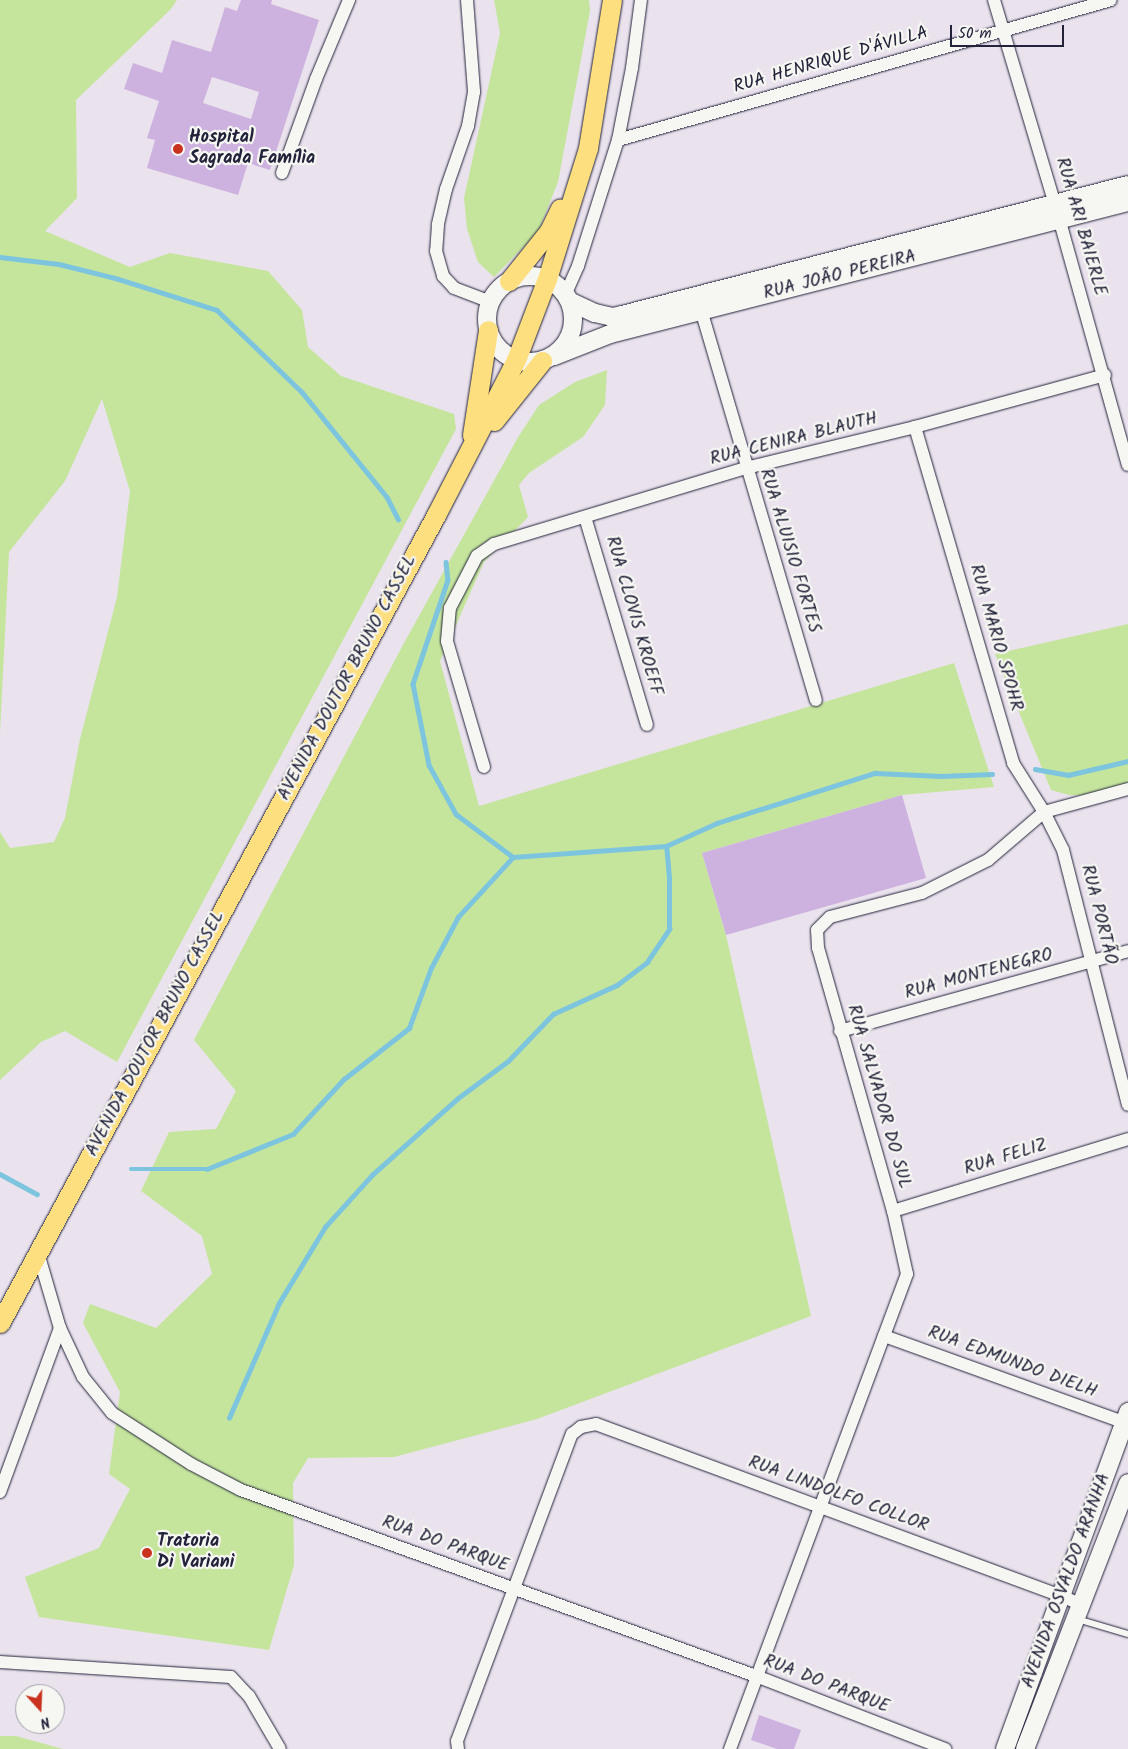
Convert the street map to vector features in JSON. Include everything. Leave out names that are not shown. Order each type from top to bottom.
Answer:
[{"type":"main road","name":"AVENIDA DOUTOR BRUNO CASSEL","points":[[0,1323],[469,451],[516,360],[548,279],[588,148],[612,0]]},
{"type":"main road","points":[[509,281],[549,231],[588,148]]},
{"type":"main road","points":[[469,451],[488,330]]},
{"type":"main road","points":[[469,451],[548,358]]},
{"type":"street","points":[[282,173],[316,78],[349,0]]},
{"type":"street","points":[[467,0],[474,92],[468,126],[446,189],[438,225],[436,251],[443,276],[454,288],[490,302]]},
{"type":"street","points":[[548,279],[537,276],[523,276],[509,281],[498,290],[490,302],[487,316],[488,330],[494,344],[504,354],[516,360],[530,362],[548,358],[568,342],[574,322],[568,297],[618,140],[632,68],[642,0]]},
{"type":"street","name":"RUA ARI BAIERLE","points":[[994,0],[1124,438],[1128,465]]},
{"type":"street","name":"RUA HENRIQUE D'ÁVILLA","points":[[618,140],[1111,0]]},
{"type":"street","name":"RUA JOÃO PEREIRA","points":[[1057,212],[1128,185]]},
{"type":"street","name":"RUA JOÃO PEREIRA","points":[[548,358],[610,334],[699,304],[1057,212],[1128,202]]},
{"type":"street","name":"RUA JOÃO PEREIRA","points":[[548,279],[559,286],[568,297],[596,313],[613,316],[699,304]]},
{"type":"street","name":"RUA ALUISIO FORTES","points":[[699,304],[816,700]]},
{"type":"street","name":"RUA CENIRA BLAUTH","points":[[484,767],[447,641],[450,608],[477,556],[494,544],[746,468],[915,427],[1105,375]]},
{"type":"street","name":"RUA MARIO SPOHR","points":[[915,427],[1013,763],[1044,812],[1063,850]]},
{"type":"street","name":"RUA CLOVIS KROEFF","points":[[585,517],[647,725]]},
{"type":"street","points":[[1044,812],[1128,789]]},
{"type":"street","name":"RUA SALVADOR DO SUL","points":[[884,1336],[907,1274],[893,1211],[840,1031],[818,948],[817,930],[830,917],[922,893],[988,860],[1044,812]]},
{"type":"street","name":"RUA PORTÃO","points":[[1063,850],[1128,1105]]},
{"type":"street","name":"RUA MONTENEGRO","points":[[840,1031],[1128,952]]},
{"type":"street","name":"RUA FELIZ","points":[[893,1211],[1128,1139]]},
{"type":"street","name":"RUA DO PARQUE","points":[[38,1253],[60,1328],[83,1377],[112,1413],[190,1464],[241,1490],[756,1676],[945,1749]]},
{"type":"street","points":[[0,1492],[60,1328]]},
{"type":"street","points":[[730,1749],[884,1336]]},
{"type":"street","name":"RUA EDMUNDO DIELH","points":[[884,1336],[1127,1419]]},
{"type":"street","name":"AVENIDA OSVALDO ARANHA","points":[[1005,1749],[1127,1419]]},
{"type":"street","name":"RUA LINDOLFO COLLOR","points":[[515,1589],[572,1434],[581,1427],[596,1424],[1062,1596],[1079,1612]]},
{"type":"street","name":"AVENIDA OSVALDO ARANHA","points":[[1025,1749],[1126,1493]]},
{"type":"street","points":[[458,1749],[457,1742],[515,1589]]},
{"type":"street","points":[[0,1662],[231,1677],[248,1696],[280,1749]]},
{"type":"lane","points":[[1079,1612],[1128,1634]]},
{"type":"green space","points":[[0,0],[177,0],[171,9],[76,100],[77,198],[45,231],[130,267],[170,253],[268,271],[302,310],[308,347],[341,376],[454,414],[456,429],[117,1062],[65,1031],[41,1042],[0,1080],[0,832],[10,848],[54,842],[65,818],[80,739],[117,597],[130,491],[102,399],[65,481],[9,552],[0,733]]},
{"type":"green space","points":[[494,0],[589,0],[590,11],[558,182],[538,232],[494,277],[478,262],[467,229],[464,198],[500,33]]},
{"type":"green space","points":[[607,370],[605,405],[583,437],[529,473],[519,485],[528,517],[484,562],[440,661],[479,806],[954,663],[994,787],[902,795],[702,853],[726,935],[811,1316],[537,1419],[394,1457],[308,1458],[293,1483],[294,1565],[269,1650],[39,1617],[25,1577],[99,1548],[130,1489],[109,1474],[120,1392],[83,1323],[90,1304],[156,1328],[212,1274],[202,1236],[141,1191],[169,1132],[216,1129],[236,1091],[194,1040],[404,643],[517,439],[539,405],[575,382]]},
{"type":"green space","points":[[1128,624],[1128,784],[1098,795],[1069,795],[1051,790],[995,654]]},
{"type":"green space","points":[[0,1736],[16,1736],[63,1749],[0,1749]]},
{"type":"building","points":[[241,0],[272,0],[271,4],[319,20],[270,170],[248,163],[238,195],[147,168],[155,140],[147,138],[159,101],[124,89],[133,63],[162,73],[172,40],[211,52],[225,7],[237,11]],"holes":[[[212,77],[259,92],[251,119],[203,103]]]},
{"type":"building","points":[[902,795],[926,878],[726,935],[702,853]]},
{"type":"building","points":[[759,1715],[801,1730],[794,1749],[777,1749],[751,1740]]},
{"type":"waterway","points":[[0,257],[59,264],[115,278],[217,310],[302,392],[387,497],[398,519]]},
{"type":"waterway","points":[[446,562],[448,580],[413,684],[429,765],[456,814],[513,857],[666,846],[717,823],[875,773],[941,776],[992,774]]},
{"type":"waterway","points":[[1035,769],[1068,775],[1128,761]]},
{"type":"waterway","points":[[229,1418],[279,1303],[325,1227],[372,1175],[458,1098],[508,1061],[553,1014],[617,985],[647,962],[669,929],[669,878],[666,846]]},
{"type":"waterway","points":[[131,1169],[207,1169],[293,1134],[344,1079],[409,1028],[431,968],[458,917],[513,857]]},
{"type":"waterway","points":[[0,1174],[37,1194]]},
{"type":"place","name":"Hospital Sagrada Família","points":[[178,149]]},
{"type":"place","name":"Tratoria Di Variani","points":[[147,1553]]}]
